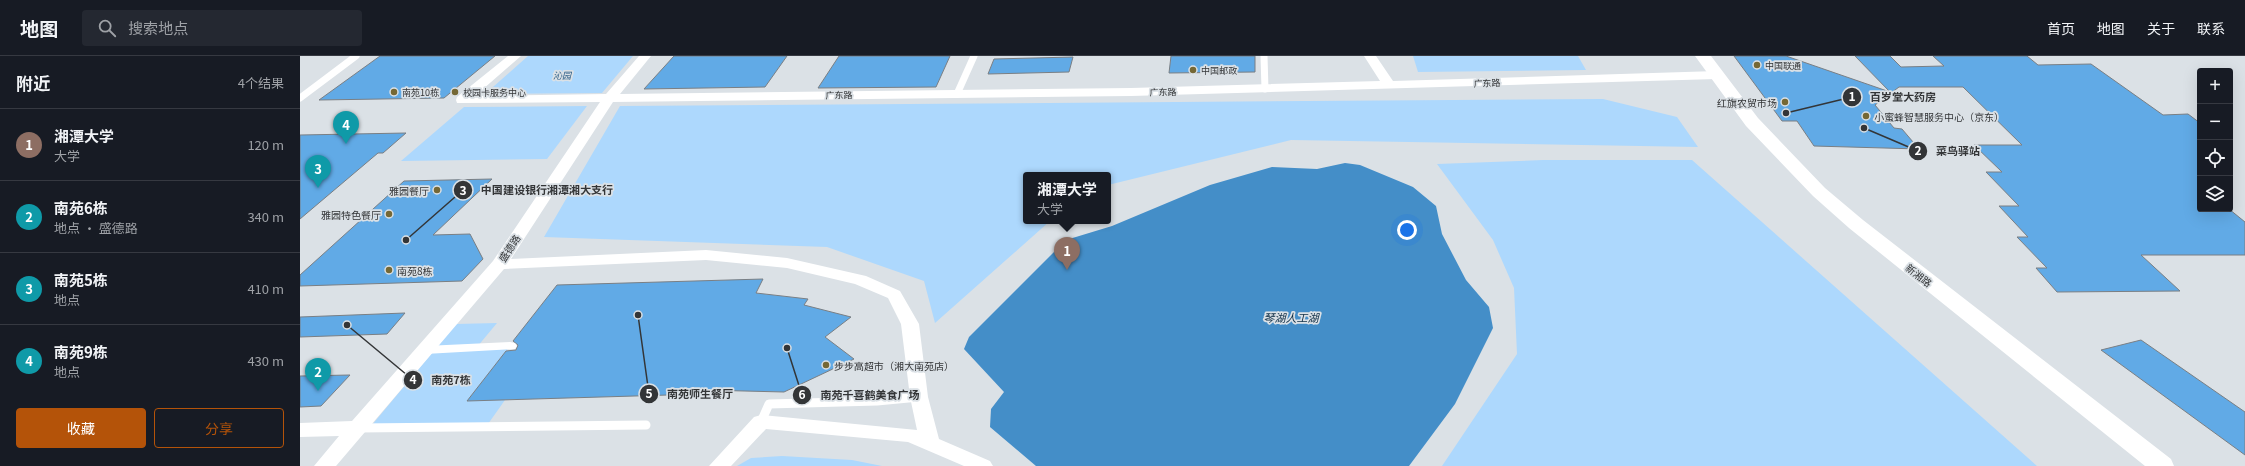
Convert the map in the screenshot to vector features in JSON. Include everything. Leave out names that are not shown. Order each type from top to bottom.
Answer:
[{"type":"street","name":"广东路","points":[[515,56],[462,100],[1265,89],[1717,75]]},
{"type":"street","name":"盛德路","points":[[324,466],[499,264],[609,99],[645,56]]},
{"type":"street","points":[[1370,56],[1390,86]]},
{"type":"street","name":"新湘路","points":[[1703,56],[1752,122],[1819,192],[1856,224],[2162,466]]},
{"type":"street","points":[[499,264],[706,255],[787,263],[860,280],[894,295],[910,324],[916,352],[919,397],[930,443]]},
{"type":"street","points":[[425,350],[510,346]]},
{"type":"street","points":[[719,466],[761,422],[911,435],[983,466]]},
{"type":"street","points":[[300,430],[357,428]]},
{"type":"lane","points":[[300,98],[356,56]]},
{"type":"lane","points":[[957,94],[974,56]]},
{"type":"lane","points":[[1264,56],[1265,89]]},
{"type":"lane","points":[[761,422],[769,404],[877,401],[919,397]]},
{"type":"lane","points":[[357,428],[646,425]]},
{"type":"green space","name":"沁园","points":[[528,56],[633,56],[602,93],[485,94]]},
{"type":"green space","points":[[1413,56],[1578,56],[1586,70],[1418,72]]},
{"type":"green space","points":[[1603,99],[1677,117],[1698,147],[1291,140],[1111,184],[1111,172],[1023,172],[1023,224],[1047,224],[935,323],[924,281],[827,247],[544,237],[620,106]]},
{"type":"green space","points":[[587,106],[547,159],[401,161],[464,107]]},
{"type":"green space","points":[[1543,160],[1692,160],[2037,466],[1442,466],[1517,354],[1514,288],[1493,240],[1437,164]]},
{"type":"green space","points":[[497,323],[477,347],[510,346],[467,401],[505,400],[488,424],[372,425],[456,324]]},
{"type":"green space","points":[[782,456],[852,460],[882,466],[737,466],[751,458]]},
{"type":"water","name":"琴湖人工湖","points":[[1345,163],[1360,165],[1413,187],[1436,206],[1442,234],[1466,280],[1489,307],[1493,328],[1455,404],[1409,466],[1036,466],[990,427],[991,409],[1004,392],[964,349],[969,337],[1066,240],[1112,226],[1210,185],[1272,167],[1317,169]]},
{"type":"building","points":[[380,56],[495,56],[444,98],[319,100]]},
{"type":"building","points":[[674,56],[787,56],[765,87],[644,89]]},
{"type":"building","points":[[839,56],[950,56],[936,87],[818,88]]},
{"type":"building","points":[[1171,56],[1255,56],[1255,72],[1169,73]]},
{"type":"building","points":[[1734,56],[1786,56],[1890,92],[1855,56],[1890,56],[1901,67],[1944,66],[1933,56],[2027,56],[2038,65],[2091,64],[2163,115],[2188,114],[2197,121],[2197,212],[2233,212],[2245,222],[2245,255],[2141,255],[2180,291],[2057,292],[2036,268],[2047,268],[2017,237],[2028,237],[1999,206],[2019,206],[1986,172],[2002,172],[1974,145],[2022,145],[1963,87],[1899,87],[1875,105],[1894,128],[1902,129],[1919,149],[1814,146],[1797,121],[1782,121]]},
{"type":"building","points":[[1073,57],[1069,72],[988,74],[994,59]]},
{"type":"building","points":[[406,133],[383,153],[378,153],[300,219],[300,135]]},
{"type":"building","points":[[492,179],[433,235],[470,234],[483,259],[462,281],[300,286],[300,275],[404,181]]},
{"type":"building","points":[[763,279],[756,293],[808,299],[804,305],[851,317],[825,337],[854,359],[784,392],[704,390],[702,394],[467,401],[506,351],[516,350],[518,345],[513,341],[557,285]]},
{"type":"building","points":[[405,313],[387,334],[300,337],[300,317]]},
{"type":"building","points":[[2141,340],[2245,412],[2245,455],[2101,350]]},
{"type":"building","points":[[350,375],[321,406],[300,407],[300,376]]},
{"type":"place","name":"中国联通","points":[[1757,65]]},
{"type":"place","name":"中国邮政","points":[[1193,70]]},
{"type":"place","name":"南苑10栋","points":[[394,92]]},
{"type":"place","name":"校园卡服务中心","points":[[455,92]]},
{"type":"place","name":"红旗农贸市场","points":[[1785,102]]},
{"type":"place","name":"百岁堂大药房","points":[[1786,113]]},
{"type":"place","name":"小蜜蜂智慧服务中心（京东）","points":[[1866,116]]},
{"type":"place","name":"菜鸟驿站","points":[[1864,128]]},
{"type":"place","name":"南苑9栋","points":[[346,144]]},
{"type":"place","name":"南苑5栋","points":[[318,188]]},
{"type":"place","name":"雅园餐厅","points":[[437,190]]},
{"type":"place","name":"雅园特色餐厅","points":[[389,214]]},
{"type":"place","name":"中国建设银行湘潭湘大支行","points":[[406,240]]},
{"type":"place","name":"南苑8栋","points":[[389,270]]},
{"type":"place","name":"湘潭大学","points":[[1067,270]]},
{"type":"place","name":"南苑师生餐厅","points":[[638,315]]},
{"type":"place","name":"南苑7栋","points":[[347,325]]},
{"type":"place","name":"南苑千喜鹤美食广场","points":[[787,348]]},
{"type":"place","name":"步步高超市（湘大南苑店）","points":[[826,365]]},
{"type":"place","name":"南苑6栋","points":[[318,391]]}]
